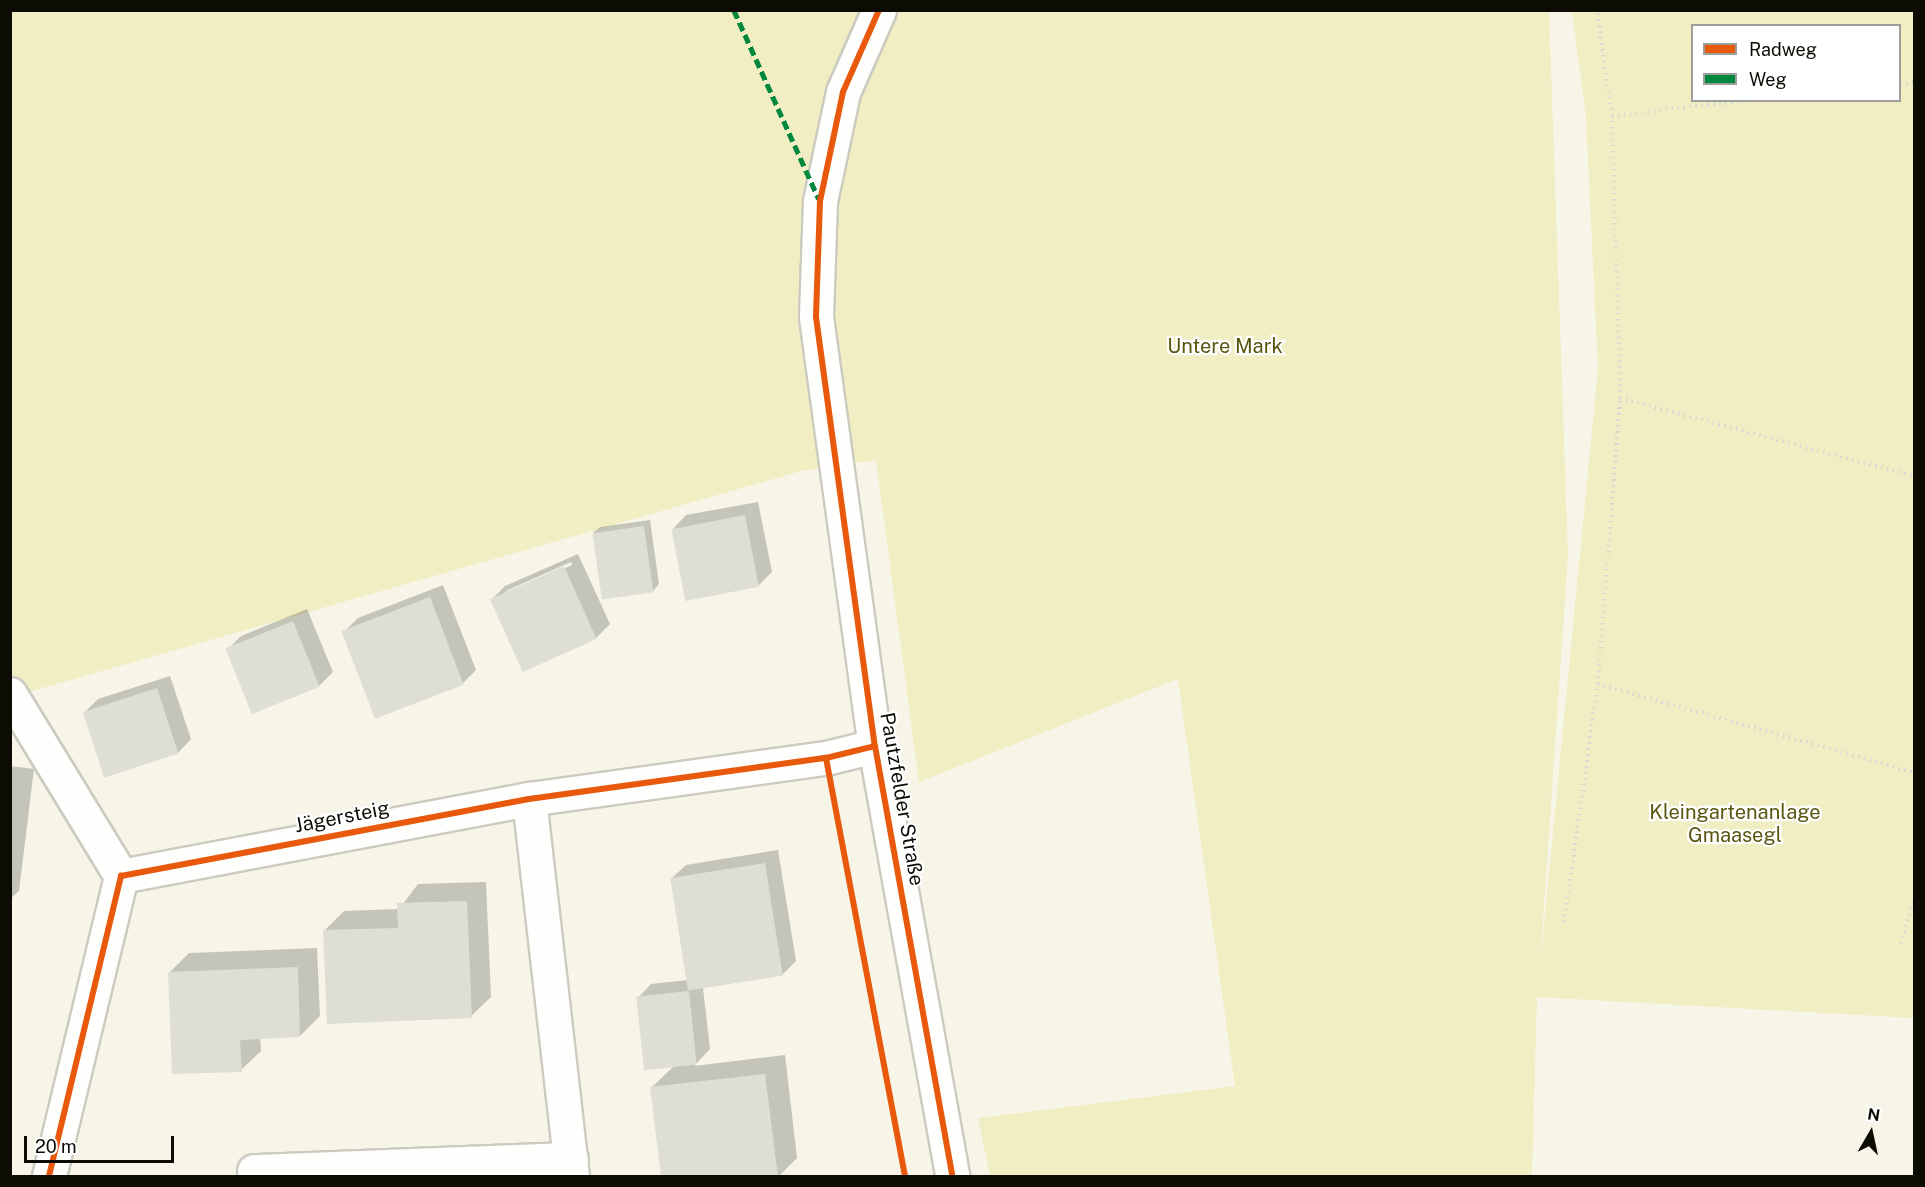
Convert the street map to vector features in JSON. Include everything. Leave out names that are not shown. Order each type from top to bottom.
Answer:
[{"type":"street","name":"Pautzfelder Straße","points":[[879,10],[843,92],[820,201],[816,316],[875,746],[952,1176]]},
{"type":"street","points":[[10,694],[121,876],[49,1176]]},
{"type":"street","name":"Jägersteig","points":[[121,876],[529,799],[826,758],[875,746]]},
{"type":"street","points":[[254,1171],[572,1168],[529,799]]},
{"type":"path","points":[[1564,922],[1598,684],[1620,398],[1612,116],[1597,10]]},
{"type":"path","points":[[1612,116],[1732,102]]},
{"type":"path","points":[[1620,398],[1914,476]]},
{"type":"path","points":[[1598,684],[1914,772]]},
{"type":"path","points":[[1901,944],[1914,898]]},
{"type":"green space","name":"Untere Mark","points":[[11,11],[1549,11],[1568,555],[1540,966],[1598,369],[1586,118],[1572,11],[1914,11],[1914,1018],[1537,997],[1532,1176],[990,1176],[978,1118],[1235,1086],[1178,679],[919,782],[876,460],[805,470],[11,697]]},
{"type":"building","points":[[745,515],[759,587],[685,601],[671,529]]},
{"type":"building","points":[[644,526],[653,592],[602,600],[593,533]]},
{"type":"building","points":[[564,566],[597,639],[523,672],[490,599]]},
{"type":"building","points":[[430,597],[464,685],[375,719],[341,631]]},
{"type":"building","points":[[293,621],[320,687],[252,714],[225,648]]},
{"type":"building","points":[[157,688],[178,754],[104,778],[83,712]]},
{"type":"building","points":[[765,863],[783,976],[688,991],[670,878]]},
{"type":"building","points":[[467,901],[472,1018],[327,1024],[323,930],[398,928],[397,903]]},
{"type":"building","points":[[298,967],[300,1037],[240,1040],[242,1072],[172,1074],[168,972]]},
{"type":"building","points":[[689,991],[697,1065],[644,1070],[636,997]]},
{"type":"building","points":[[765,1074],[778,1176],[661,1176],[650,1087]]},
{"type":"marked path","points":[[734,10],[819,199]]},
{"type":"cycle path","points":[[879,10],[843,92],[820,201],[816,317],[875,746],[952,1176]]},
{"type":"cycle path","points":[[49,1176],[121,876],[529,799],[826,758],[875,746]]},
{"type":"cycle path","points":[[826,758],[905,1176]]},
{"type":"park label","name":"Kleingartenanlage Gmaasegl","points":[[1735,824]]}]
